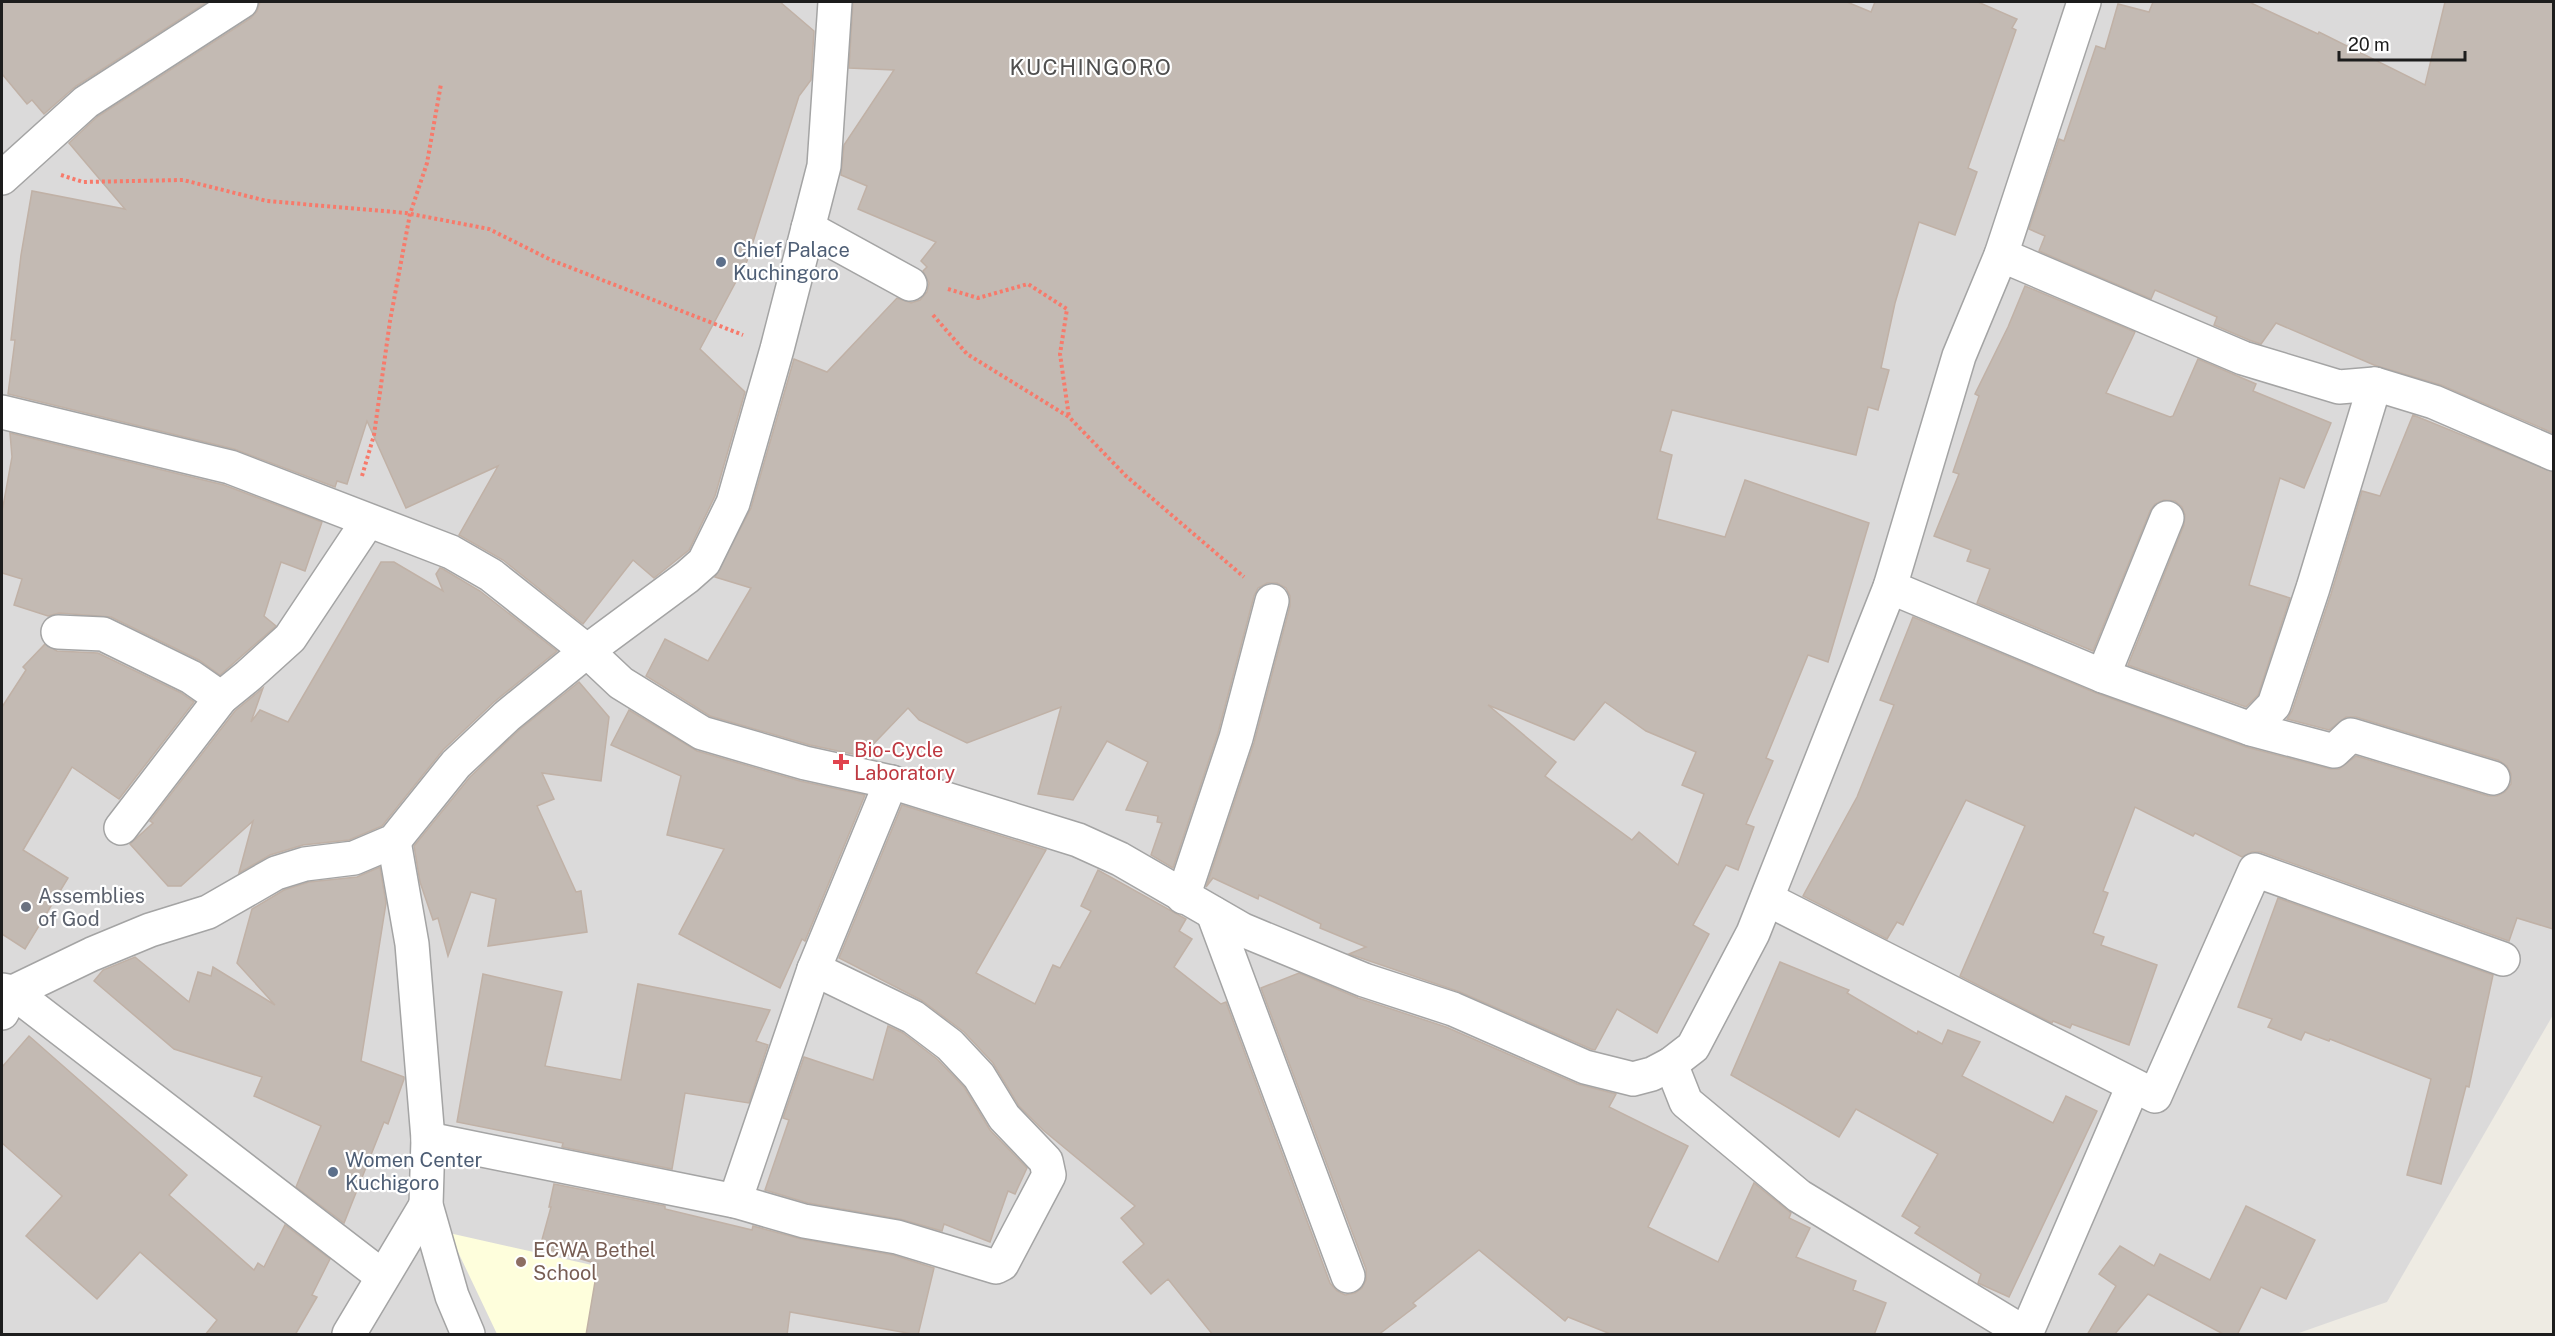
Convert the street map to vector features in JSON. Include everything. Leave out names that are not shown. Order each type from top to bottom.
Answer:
[{"type":"street","points":[[10,170],[86,102],[241,2]]},
{"type":"street","points":[[382,1276],[5,998],[130,938],[208,912],[276,873],[306,864],[354,858],[394,841],[415,812],[456,764],[507,716],[704,562],[733,503],[777,349],[824,166],[835,2]]},
{"type":"street","points":[[2,412],[230,467],[461,558],[491,575],[588,651],[621,683],[702,733],[805,763],[891,782],[1078,840],[1120,859],[1183,897],[1265,939],[1364,980],[1453,1009],[1585,1067],[1633,1079],[1652,1074],[1671,1064],[1693,1047],[1753,933],[1890,587],[1959,356],[2001,255],[2084,2]]},
{"type":"street","points":[[808,228],[910,284]]},
{"type":"street","points":[[2001,255],[2243,358],[2339,387],[2375,384],[2434,402],[2553,454]]},
{"type":"street","points":[[2251,729],[2274,705],[2313,588],[2375,384]]},
{"type":"street","points":[[121,828],[221,698],[290,638],[360,518]]},
{"type":"street","points":[[2103,676],[2167,518]]},
{"type":"street","points":[[1890,587],[2103,676],[2251,729],[2334,751],[2351,735],[2493,778]]},
{"type":"street","points":[[1183,897],[1236,738],[1272,601]]},
{"type":"street","points":[[58,632],[103,634],[191,677],[221,698]]},
{"type":"street","points":[[735,1201],[814,969],[891,782]]},
{"type":"street","points":[[394,841],[412,944],[428,1139],[426,1205],[452,1296],[468,1335]]},
{"type":"street","points":[[1767,898],[2155,1096],[2255,870],[2503,959]]},
{"type":"street","points":[[1213,913],[1348,1276]]},
{"type":"street","points":[[428,1139],[735,1201],[804,1221],[897,1237],[996,1267],[1002,1264],[1050,1175],[1046,1161],[1004,1117],[979,1076],[950,1045],[913,1017],[814,969]]},
{"type":"street","points":[[1671,1064],[1686,1102],[1799,1196],[2026,1334],[2133,1086]]},
{"type":"street","points":[[349,1335],[426,1205]]},
{"type":"path","points":[[360,518],[390,321],[410,214],[427,163],[441,84]]},
{"type":"path","points":[[10,170],[83,182],[183,180],[267,201],[410,214],[489,229],[550,260],[777,349]]},
{"type":"path","points":[[910,284],[930,283],[978,298],[1028,284],[1068,309],[1059,354],[1069,417]]},
{"type":"path","points":[[910,284],[967,354],[1069,417],[1126,476],[1272,601]]},
{"type":"shaded area","points":[[2,2],[2553,2],[2553,1015],[2387,1302],[2296,1334],[2,1334]]},
{"type":"shaded area","name":"ECWA Bethel School","points":[[449,1233],[708,1291],[725,1334],[497,1334]]},
{"type":"building","points":[[2,2],[207,2],[76,86],[44,114],[32,100],[27,104],[2,74]]},
{"type":"building","points":[[260,2],[780,2],[814,31],[811,80],[799,96],[747,261],[700,349],[745,392],[715,496],[689,550],[654,578],[633,560],[583,624],[503,560],[459,535],[498,466],[406,508],[367,421],[347,484],[337,481],[335,487],[234,449],[8,394],[15,340],[11,340],[21,255],[32,191],[125,209],[69,143],[97,117],[251,18]]},
{"type":"building","points":[[853,2],[1847,2],[1871,12],[1875,2],[1978,2],[2017,19],[2012,28],[2016,30],[1968,168],[1977,172],[1955,235],[1919,222],[1895,303],[1881,368],[1889,370],[1878,410],[1868,407],[1856,455],[1672,410],[1660,451],[1672,455],[1657,519],[1725,537],[1745,480],[1869,523],[1828,662],[1808,655],[1766,758],[1773,761],[1746,824],[1754,827],[1738,870],[1726,865],[1693,925],[1709,934],[1657,1033],[1617,1009],[1595,1050],[1591,1049],[1460,992],[1349,954],[1366,947],[1320,928],[1321,924],[1259,895],[1258,899],[1213,878],[1206,887],[1254,743],[1290,606],[1290,596],[1286,588],[1277,583],[1267,583],[1258,588],[1254,596],[1218,733],[1173,868],[1151,855],[1162,823],[1157,822],[1158,816],[1126,810],[1148,762],[1107,741],[1073,800],[1038,794],[1061,707],[967,743],[919,720],[908,708],[862,756],[810,745],[710,716],[646,676],[665,639],[708,661],[751,588],[715,577],[751,508],[794,359],[827,372],[897,298],[911,303],[920,300],[927,292],[929,283],[923,271],[927,267],[921,261],[936,242],[858,209],[867,186],[841,175],[844,145],[894,70],[849,68]],"holes":[[[1605,702],[1646,731],[1696,752],[1682,785],[1704,794],[1678,865],[1639,832],[1632,840],[1545,776],[1556,762],[1488,705],[1574,740]]]},
{"type":"building","points":[[2153,2],[2249,2],[2318,34],[2319,32],[2425,85],[2445,2],[2553,2],[2553,433],[2441,385],[2374,365],[2276,323],[2261,344],[2249,340],[2214,325],[2217,317],[2155,290],[2151,299],[2039,251],[2045,236],[2029,229],[2059,139],[2064,141],[2096,46],[2105,49],[2118,4],[2149,12]]},
{"type":"building","points":[[2025,286],[2135,332],[2106,393],[2170,417],[2173,416],[2198,359],[2256,384],[2253,391],[2331,423],[2304,488],[2280,478],[2249,585],[2290,598],[2258,695],[2246,707],[2128,665],[2184,525],[2185,515],[2182,507],[2175,501],[2164,500],[2155,504],[2150,511],[2093,651],[1977,603],[1990,569],[1967,561],[1971,550],[1934,536],[1959,474],[1953,472],[1979,396],[1975,394]]},
{"type":"building","points":[[2413,415],[2553,472],[2553,929],[2517,918],[2509,941],[2261,852],[2252,852],[2242,857],[2195,833],[2193,836],[2135,807],[2103,891],[2108,893],[2093,933],[2104,937],[2101,945],[2157,965],[2129,1045],[2072,1024],[2070,1028],[2053,1021],[2052,1023],[1960,976],[2025,826],[1966,800],[1903,925],[1897,922],[1887,939],[1803,896],[1857,797],[1894,705],[1880,700],[1913,617],[2096,693],[2246,747],[2330,769],[2339,769],[2356,756],[2488,796],[2497,796],[2505,792],[2511,784],[2511,774],[2507,766],[2498,760],[2356,717],[2346,717],[2329,730],[2287,719],[2292,711],[2331,594],[2362,491],[2380,496]]},
{"type":"building","points":[[10,433],[224,485],[322,522],[305,571],[281,562],[264,616],[276,626],[220,675],[199,660],[111,617],[59,613],[48,616],[14,605],[22,579],[2,573],[2,512],[12,457]]},
{"type":"building","points":[[381,562],[394,562],[443,591],[436,574],[440,568],[443,569],[480,591],[557,651],[494,702],[443,750],[382,826],[349,840],[303,845],[270,855],[239,873],[253,821],[181,886],[168,886],[130,844],[153,823],[150,821],[235,711],[263,688],[251,722],[260,710],[288,722]]},
{"type":"building","points":[[45,644],[57,651],[98,653],[181,693],[194,702],[119,799],[72,767],[23,850],[68,878],[25,949],[2,934],[2,707],[26,670],[23,667]]},
{"type":"building","points":[[579,682],[609,717],[601,781],[542,773],[554,799],[537,806],[576,892],[581,891],[587,932],[488,946],[496,899],[471,892],[448,956],[438,918],[433,920],[420,882],[414,846],[470,777],[519,730]]},
{"type":"building","points":[[629,710],[697,751],[800,781],[865,795],[805,941],[802,939],[780,988],[679,934],[724,849],[667,835],[681,776],[611,745]]},
{"type":"building","points":[[902,805],[1046,850],[976,973],[1035,1004],[1053,965],[1060,968],[1091,911],[1081,906],[1098,870],[1186,919],[1179,931],[1192,939],[1174,967],[1221,1004],[1226,1002],[1330,1283],[1337,1291],[1345,1295],[1355,1293],[1362,1288],[1366,1280],[1366,1269],[1261,988],[1299,973],[1358,998],[1446,1027],[1577,1084],[1616,1094],[1609,1107],[1688,1146],[1648,1227],[1718,1262],[1754,1183],[1791,1213],[1789,1218],[1810,1228],[1796,1257],[1856,1281],[1853,1290],[1886,1303],[1874,1335],[1613,1335],[1568,1317],[1565,1321],[1479,1250],[1413,1303],[1416,1306],[1378,1335],[1213,1335],[1168,1279],[1151,1294],[1123,1262],[1144,1244],[1121,1218],[1135,1206],[1043,1130],[1019,1106],[993,1063],[964,1032],[921,1000],[839,958]]},
{"type":"building","points":[[380,867],[386,903],[361,1061],[404,1077],[404,1079],[388,1124],[384,1122],[344,1223],[296,1187],[321,1126],[254,1096],[262,1077],[174,1049],[94,981],[103,970],[135,957],[189,1002],[198,972],[211,976],[213,967],[275,1005],[237,963],[252,909],[284,890],[309,882],[357,877]]},
{"type":"building","points":[[2278,898],[2493,975],[2469,1087],[2466,1086],[2441,1184],[2407,1175],[2431,1079],[2330,1039],[2329,1041],[2305,1032],[2301,1040],[2268,1027],[2272,1019],[2238,1007]]},
{"type":"building","points":[[1780,962],[1849,990],[1847,993],[1917,1034],[1918,1031],[1942,1044],[1948,1030],[1980,1042],[1962,1076],[2053,1123],[2066,1096],[2097,1111],[2009,1297],[1978,1283],[1981,1274],[1915,1233],[1920,1227],[1902,1216],[1938,1154],[1856,1109],[1839,1137],[1731,1075]]},
{"type":"building","points":[[483,974],[562,992],[545,1066],[621,1080],[638,984],[770,1010],[756,1041],[768,1045],[749,1103],[685,1093],[672,1169],[562,1147],[563,1143],[457,1122]]},
{"type":"building","points":[[888,1026],[903,1033],[937,1059],[964,1087],[990,1130],[1027,1168],[1015,1194],[1008,1191],[990,1242],[944,1224],[942,1231],[900,1219],[808,1203],[765,1190],[789,1120],[783,1118],[804,1057],[873,1080]]},
{"type":"building","points":[[29,1036],[187,1175],[169,1195],[254,1270],[258,1263],[264,1267],[285,1225],[330,1259],[312,1295],[317,1297],[295,1335],[205,1335],[217,1320],[140,1252],[97,1299],[26,1236],[62,1196],[2,1143],[2,1067]]},
{"type":"building","points":[[554,1184],[665,1206],[665,1209],[752,1230],[753,1226],[801,1239],[893,1255],[934,1268],[918,1335],[790,1312],[787,1335],[586,1335],[598,1264],[540,1247],[551,1207],[549,1207]]},
{"type":"building","points":[[2246,1206],[2315,1240],[2286,1299],[2261,1287],[2237,1335],[2225,1335],[2148,1294],[2114,1335],[2087,1335],[2116,1286],[2099,1274],[2120,1246],[2154,1266],[2160,1254],[2210,1280]]},
{"type":"place","name":"Chief Palace Kuchingoro","points":[[721,262]]},
{"type":"place","name":"Bio-Cycle Laboratory","points":[[841,762]]},
{"type":"place","name":"Assemblies of God","points":[[26,907]]},
{"type":"place","name":"Women Center Kuchigoro","points":[[333,1172]]},
{"type":"place","name":"ECWA Bethel School","points":[[521,1262]]},
{"type":"district","name":"KUCHINGORO","points":[[1091,67]]}]
